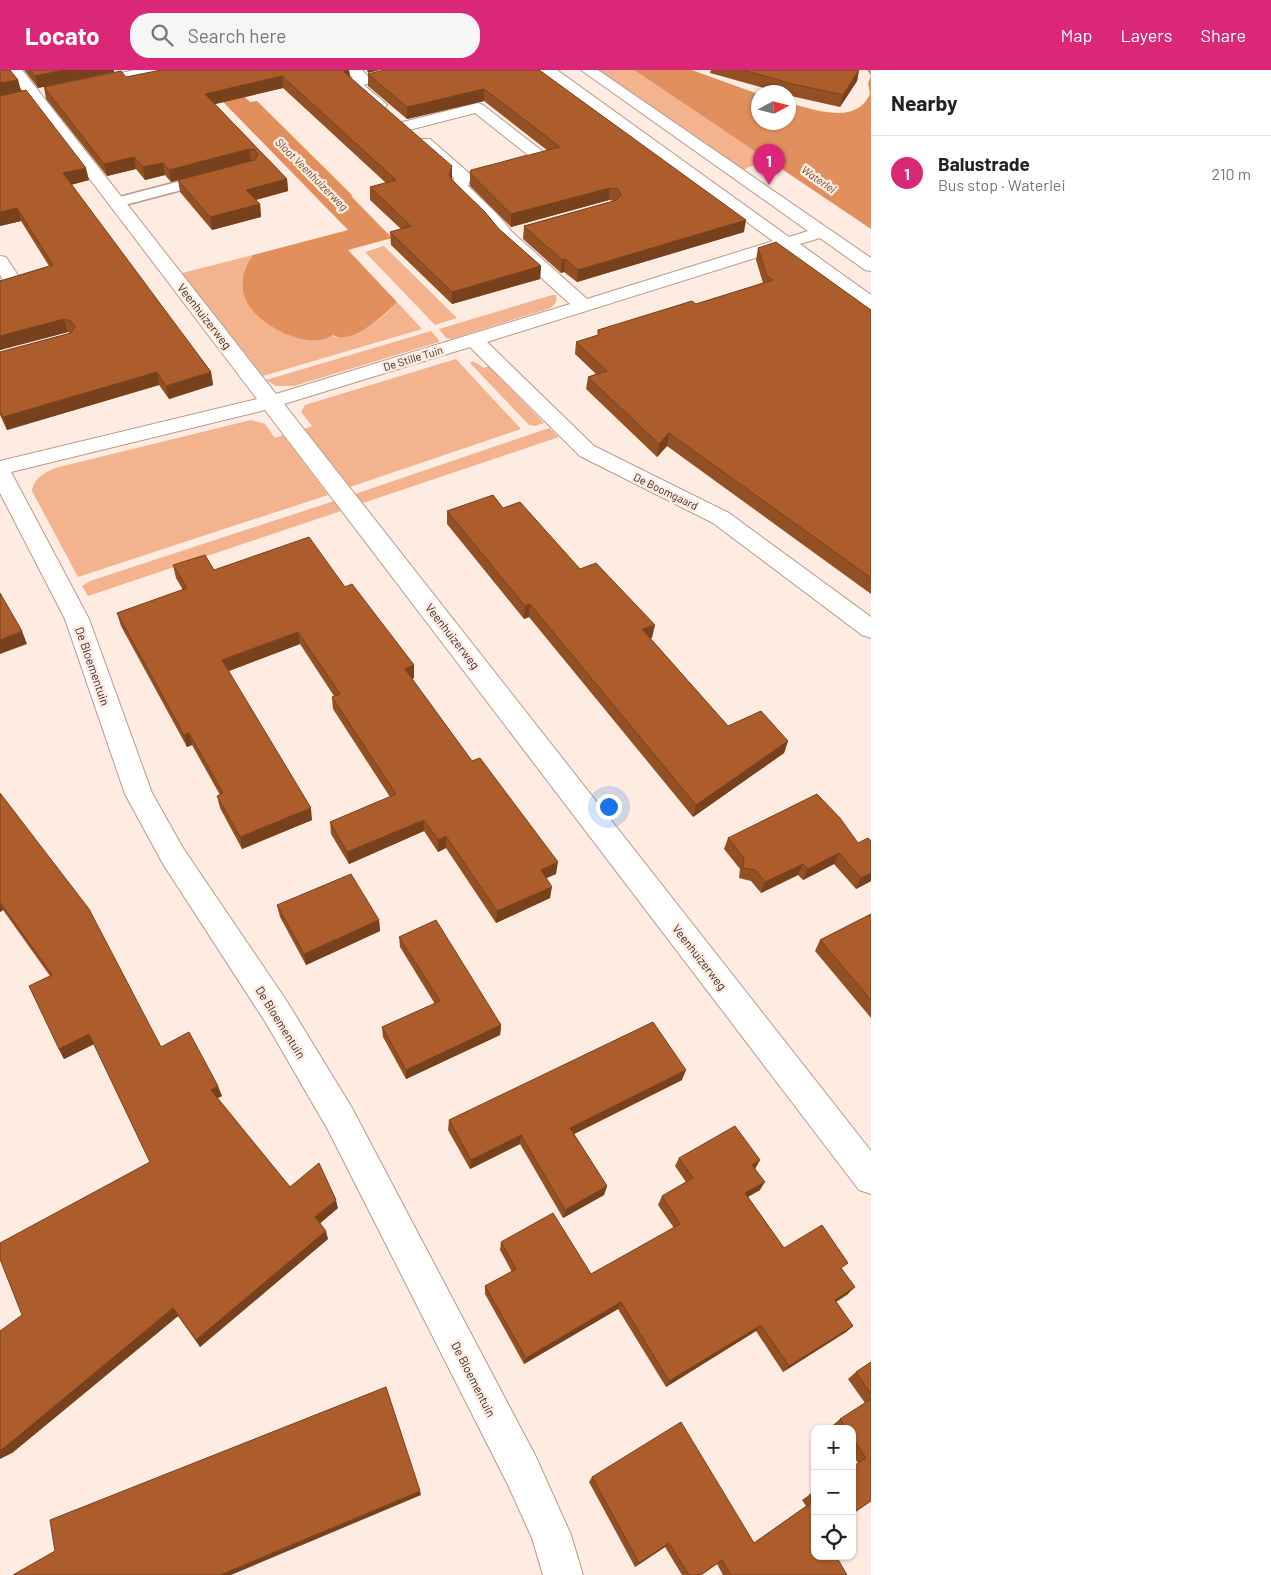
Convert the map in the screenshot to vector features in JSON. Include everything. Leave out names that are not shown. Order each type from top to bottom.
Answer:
[{"type":"street","name":"Veenhuizerweg","points":[[14,70],[871,1178]]},
{"type":"street","points":[[80,86],[156,70]]},
{"type":"street","points":[[547,70],[871,304]]},
{"type":"street","points":[[588,70],[871,266]]},
{"type":"street","points":[[364,76],[353,83],[463,177]]},
{"type":"street","points":[[405,126],[478,108],[540,157],[497,168]]},
{"type":"street","points":[[480,172],[463,177],[458,187],[492,219],[506,236],[584,306]]},
{"type":"street","points":[[506,236],[525,231]]},
{"type":"street","name":"De Stille Tuin","points":[[0,468],[271,402],[822,232]]},
{"type":"street","points":[[0,261],[14,283],[0,286]]},
{"type":"street","name":"De Boomgaard","points":[[473,339],[572,439],[587,451],[722,518],[871,629]]},
{"type":"street","name":"De Bloementuin","points":[[0,472],[77,618],[114,730],[139,794],[173,856],[277,1013],[340,1119],[522,1471],[551,1535],[563,1575]]},
{"type":"lane","points":[[117,202],[229,173]]},
{"type":"shaded area","points":[[595,70],[634,70],[770,161],[746,168],[744,172]]},
{"type":"shaded area","points":[[384,246],[457,318],[435,325],[365,252]]},
{"type":"shaded area","points":[[253,255],[247,264],[244,274],[242,285],[244,295],[249,305],[258,315],[282,332],[310,340],[323,340],[333,335],[335,337],[354,333],[377,321],[397,302],[422,329],[263,376],[182,273]]},
{"type":"shaded area","points":[[556,295],[556,302],[548,309],[451,339],[446,338],[439,329]]},
{"type":"shaded area","points":[[431,331],[439,342],[294,386],[276,386],[266,380]]},
{"type":"shaded area","points":[[456,359],[521,429],[350,487],[304,429],[312,426],[301,412],[305,405]]},
{"type":"shaded area","points":[[473,361],[484,368],[489,366],[544,423],[535,426],[529,425],[470,363]]},
{"type":"shaded area","points":[[251,420],[265,424],[275,438],[283,435],[328,495],[78,577],[32,491],[38,478],[59,467]]},
{"type":"shaded area","points":[[549,428],[559,437],[363,503],[355,494]]},
{"type":"shaded area","points":[[334,501],[341,511],[88,596],[82,586],[90,581]]},
{"type":"water","name":"Sloot Veenhuizerweg","points":[[192,70],[217,70],[250,102],[257,101],[353,196],[351,196],[392,238],[348,250],[397,302],[377,321],[358,333],[349,336],[340,337],[333,335],[323,340],[310,340],[296,338],[282,332],[257,316],[249,305],[243,290],[245,269],[253,255],[348,230]]},
{"type":"water","name":"Waterlei","points":[[634,70],[692,70],[751,91],[751,130],[796,130],[796,105],[833,113],[855,110],[863,104],[870,94],[868,83],[871,76],[871,229]]},
{"type":"building","points":[[0,70],[10,70],[18,80],[0,83]]},
{"type":"building","points":[[30,70],[64,70],[35,76]]},
{"type":"building","points":[[161,70],[345,70],[344,72],[452,166],[449,174],[452,180],[485,212],[499,229],[541,266],[452,292],[390,232],[411,226],[370,187],[396,180],[282,76],[205,94],[287,179],[246,190],[260,204],[210,217],[178,180],[255,160],[258,154],[255,150],[249,149],[169,170],[163,163],[143,167],[134,157],[104,164],[44,87],[121,71],[126,77]]},
{"type":"building","points":[[384,70],[539,70],[746,220],[578,270],[565,259],[562,260],[524,226],[617,200],[621,195],[618,189],[610,188],[511,214],[470,173],[471,170],[560,147],[484,89],[407,107],[368,74]]},
{"type":"building","points":[[743,70],[859,70],[843,95]]},
{"type":"building","points":[[26,90],[86,168],[63,173],[211,372],[166,386],[157,372],[3,417],[0,411],[0,352],[71,333],[75,326],[71,321],[64,319],[0,336],[0,281],[53,265],[17,208],[0,212],[0,96]]},
{"type":"building","points":[[776,242],[871,310],[871,578],[669,433],[659,444],[588,377],[607,371],[576,342],[598,335],[598,330],[692,301],[696,304],[773,280],[767,276],[758,248]]},
{"type":"building","points":[[493,495],[503,508],[520,502],[580,569],[596,563],[655,625],[642,629],[728,726],[761,711],[788,741],[696,805],[530,604],[525,606],[447,511]]},
{"type":"building","points":[[309,537],[345,587],[352,584],[414,665],[405,669],[472,761],[480,758],[558,862],[541,870],[552,887],[497,911],[446,836],[438,840],[424,820],[347,852],[330,822],[396,794],[332,697],[340,694],[298,632],[222,660],[311,808],[240,837],[217,796],[223,793],[189,733],[184,735],[117,613],[187,588],[173,565],[205,555],[214,570]]},
{"type":"building","points":[[0,593],[22,631],[0,640]]},
{"type":"building","points":[[0,793],[89,909],[161,1047],[189,1032],[218,1086],[211,1090],[290,1187],[319,1163],[336,1200],[315,1217],[326,1231],[196,1340],[173,1308],[0,1450],[0,1331],[22,1315],[0,1259],[0,1243],[150,1162],[89,1034],[59,1049],[29,986],[52,975],[0,902]]},
{"type":"building","points":[[817,794],[840,818],[858,843],[868,838],[871,841],[871,873],[861,878],[839,853],[808,869],[803,864],[765,882],[755,870],[743,868],[744,858],[728,838]]},
{"type":"building","points":[[351,874],[379,920],[304,954],[277,905]]},
{"type":"building","points":[[871,914],[871,1000],[820,940]]},
{"type":"building","points":[[436,920],[501,1025],[406,1070],[382,1027],[440,1001],[399,937]]},
{"type":"building","points":[[653,1022],[686,1070],[570,1128],[607,1186],[565,1210],[521,1135],[471,1160],[449,1120]]},
{"type":"building","points":[[735,1126],[760,1160],[752,1165],[765,1182],[745,1193],[784,1248],[822,1225],[848,1263],[841,1268],[855,1287],[835,1300],[853,1326],[789,1366],[761,1325],[669,1381],[621,1302],[526,1358],[485,1286],[516,1269],[501,1242],[553,1213],[591,1274],[680,1224],[662,1196],[693,1178],[679,1158]]},
{"type":"building","points":[[871,1362],[871,1394],[856,1372]]},
{"type":"building","points":[[386,1387],[420,1491],[220,1575],[13,1575],[55,1551],[50,1520]]},
{"type":"building","points":[[871,1399],[871,1501],[856,1511],[856,1464],[866,1458],[856,1443],[856,1425],[844,1425],[840,1419]]},
{"type":"building","points":[[681,1422],[754,1543],[811,1503],[811,1560],[838,1560],[847,1575],[731,1575],[722,1560],[701,1575],[689,1575],[669,1543],[639,1563],[592,1477]]},
{"type":"place","name":"Balustrade","points":[[769,185]]}]
